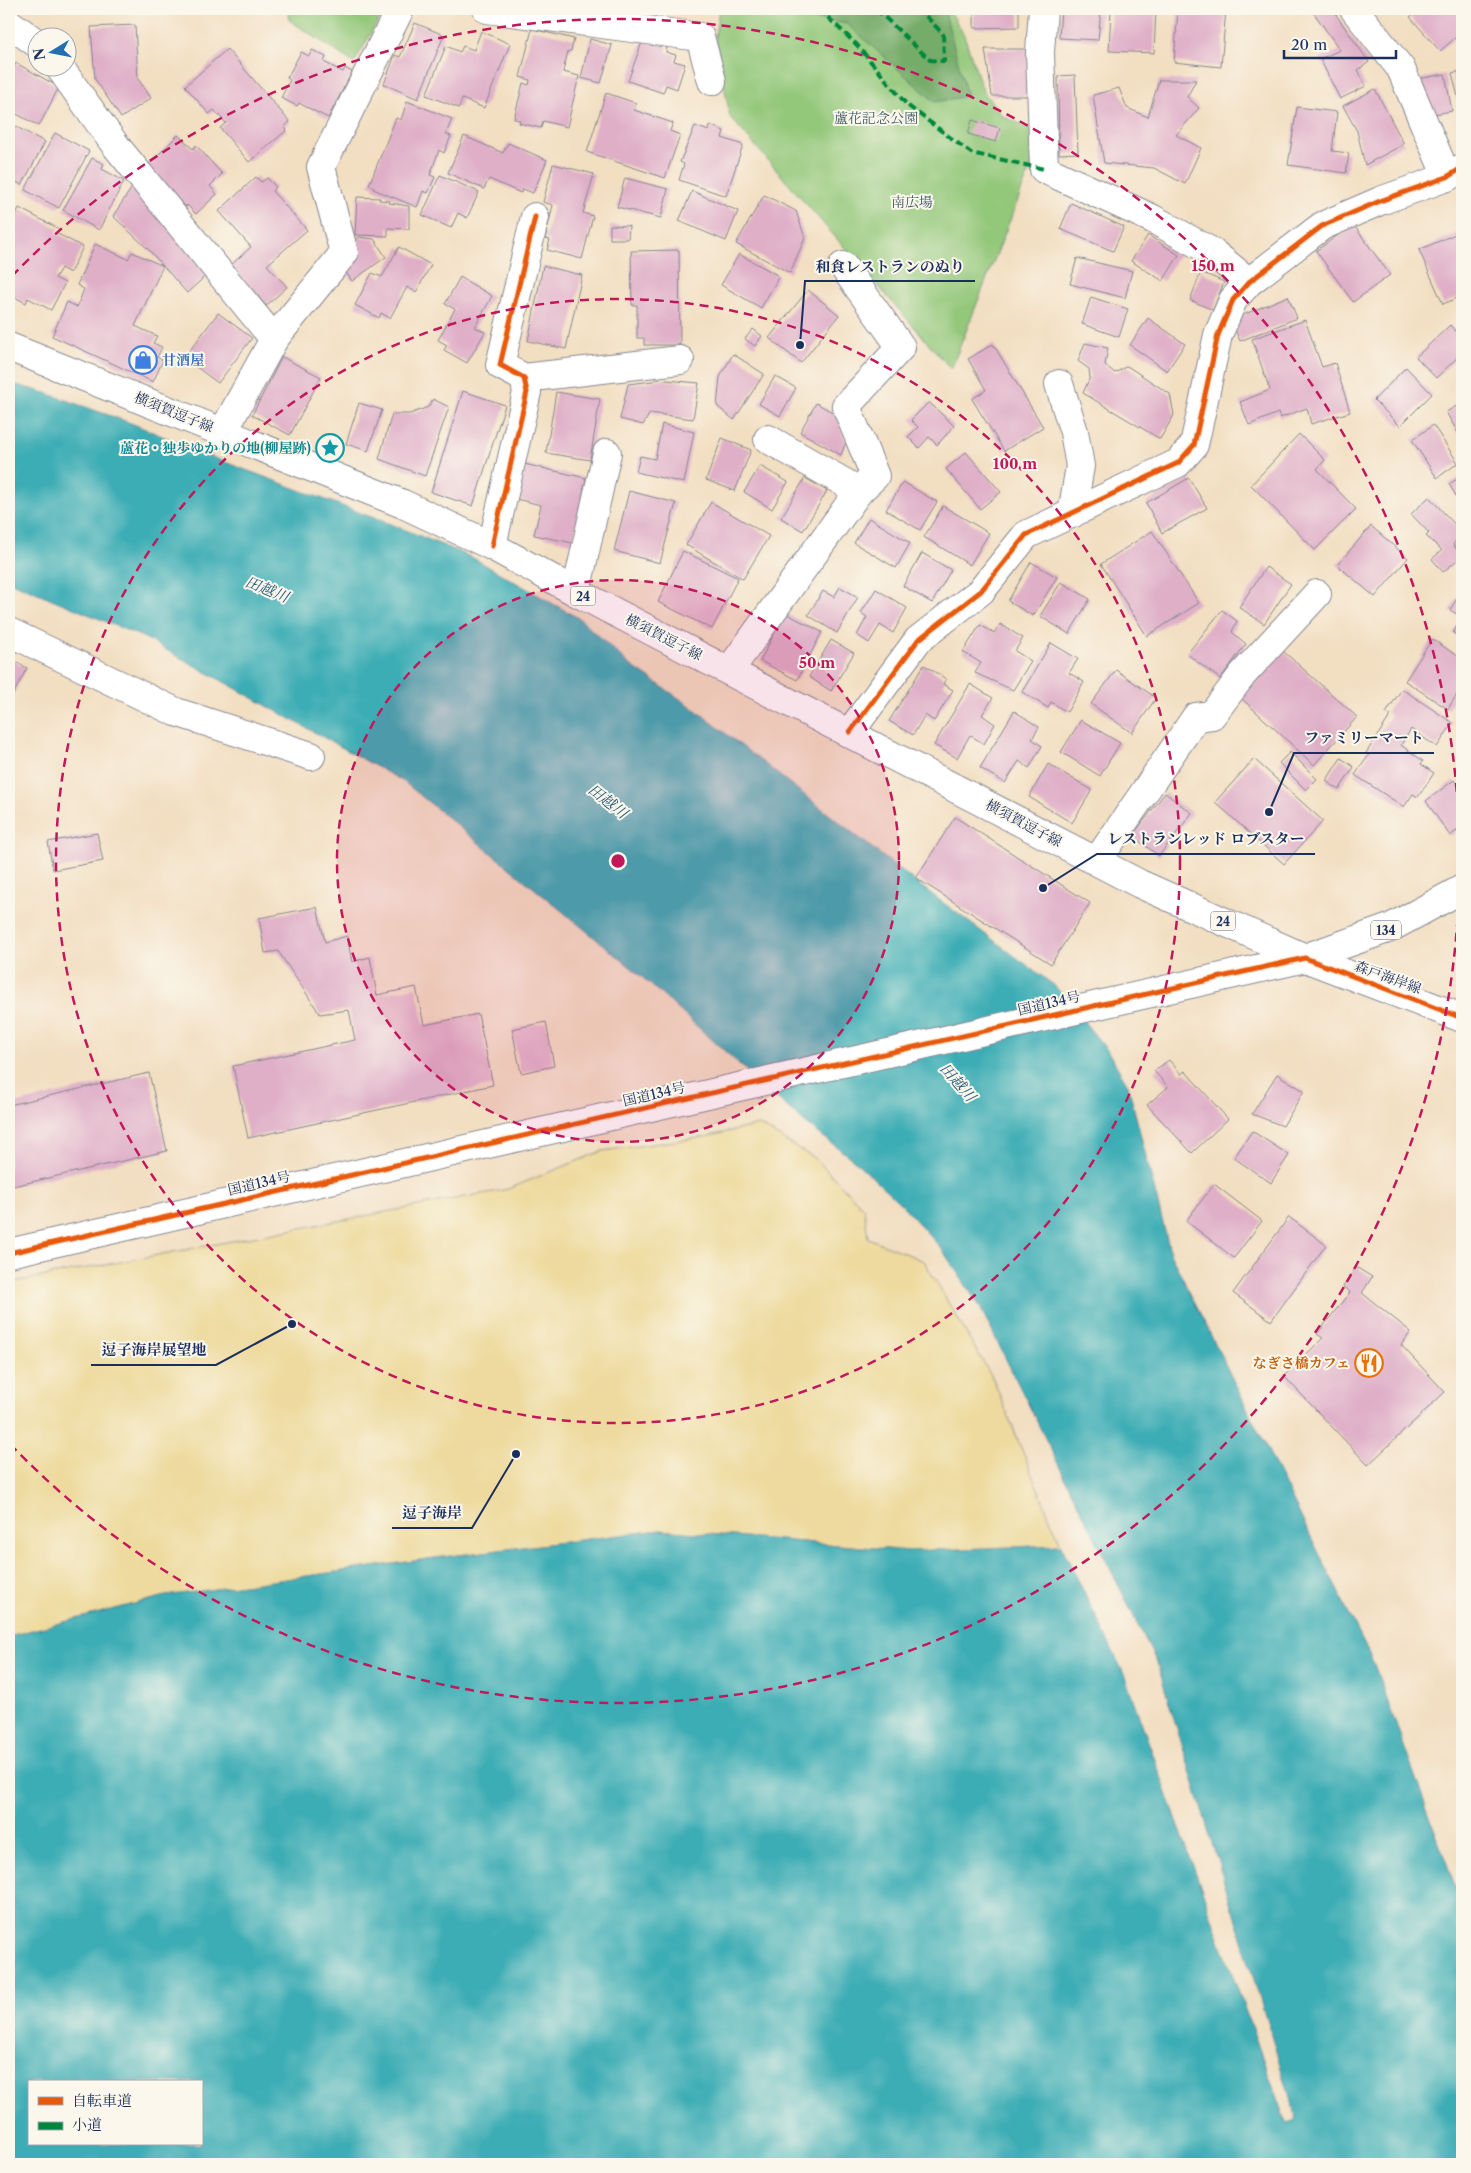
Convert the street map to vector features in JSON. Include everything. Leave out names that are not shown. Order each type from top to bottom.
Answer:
[{"type":"main road","points":[[223,432],[274,339],[344,253],[321,166],[400,9]]},
{"type":"main road","points":[[487,9],[700,37],[712,80]]},
{"type":"main road","points":[[1043,9],[1040,52],[1044,169],[1152,219],[1212,252],[1249,282]]},
{"type":"main road","points":[[850,732],[918,640],[981,591],[1026,535],[1178,463],[1194,445],[1218,335],[1233,300],[1249,282],[1285,252],[1322,226],[1380,201],[1455,173],[1401,69],[1354,9]]},
{"type":"main road","points":[[10,20],[28,35]]},
{"type":"main road","points":[[67,78],[116,146],[274,339]]},
{"type":"main road","points":[[535,217],[500,365],[524,378],[680,360]]},
{"type":"main road","points":[[729,671],[860,491],[875,476],[846,406],[901,347],[843,266]]},
{"type":"main road","name":"横須賀逗子線","points":[[9,347],[402,504],[492,546],[576,592],[850,732],[1140,884],[1305,958]]},
{"type":"main road","points":[[492,546],[527,392],[524,378]]},
{"type":"main road","points":[[1060,384],[1074,432],[1080,466],[1072,514]]},
{"type":"main road","points":[[768,439],[860,491]]},
{"type":"main road","points":[[576,592],[607,453]]},
{"type":"main road","points":[[1097,861],[1196,717],[1212,715],[1243,674],[1317,594]]},
{"type":"main road","points":[[9,632],[176,712],[311,756]]},
{"type":"main road","name":"国道134号","points":[[9,1253],[1100,1003],[1305,958],[1390,928],[1462,889]]},
{"type":"main road","name":"森戸海岸線","points":[[1305,958],[1462,1018]]},
{"type":"green space","points":[[289,9],[385,9],[354,63],[289,20]]},
{"type":"green space","name":"蘆花記念公園","points":[[719,9],[949,9],[964,35],[983,91],[1002,116],[1030,128],[1035,157],[951,369],[730,117],[715,36]]},
{"type":"green space","points":[[757,9],[944,9],[967,96],[935,102],[847,24]]},
{"type":"sand","points":[[759,1125],[817,1160],[864,1209],[868,1238],[924,1261],[993,1379],[1061,1545],[910,1551],[660,1530],[435,1558],[166,1596],[9,1636],[9,1283],[508,1189],[602,1151],[705,1137]]},
{"type":"water","name":"田越川","points":[[9,383],[46,393],[131,423],[222,461],[401,528],[473,558],[580,619],[630,665],[692,707],[922,887],[1055,986],[1107,1050],[1128,1085],[1171,1255],[1374,1664],[1462,1905],[1462,2164],[9,2164],[9,1636],[166,1596],[435,1558],[660,1530],[910,1551],[1061,1545],[1124,1674],[1286,2123],[1297,2120],[1157,1663],[979,1305],[941,1248],[903,1206],[855,1161],[804,1122],[633,969],[404,782],[145,638],[9,581]]},
{"type":"building","points":[[974,9],[1019,9],[1019,27],[974,28]]},
{"type":"building","points":[[1061,9],[1101,9],[1098,40],[1059,38]]},
{"type":"building","points":[[1111,9],[1156,9],[1154,53],[1109,51]]},
{"type":"building","points":[[1178,9],[1226,9],[1221,67],[1174,62]]},
{"type":"building","points":[[1311,9],[1332,9],[1369,62],[1358,70],[1366,86],[1340,99],[1320,59],[1340,50]]},
{"type":"building","points":[[1420,9],[1462,9],[1462,44],[1455,38],[1440,51],[1410,17]]},
{"type":"building","points":[[415,23],[444,35],[418,99],[384,84],[395,55],[400,57]]},
{"type":"building","points":[[135,25],[138,79],[151,98],[121,118],[95,79],[91,27]]},
{"type":"building","points":[[532,29],[574,39],[571,51],[568,51],[563,72],[579,76],[567,127],[543,121],[541,128],[519,123],[520,120],[514,119],[523,83],[529,85],[530,80],[520,77]]},
{"type":"building","points":[[481,31],[510,44],[484,108],[462,99],[459,108],[426,95],[446,46],[460,52],[463,46],[474,50]]},
{"type":"building","points":[[590,39],[612,45],[601,83],[581,78]]},
{"type":"building","points":[[643,39],[667,47],[666,52],[676,55],[674,61],[685,64],[677,89],[666,85],[663,93],[628,81]]},
{"type":"building","points":[[227,49],[290,122],[284,127],[287,130],[249,162],[220,128],[226,123],[214,110],[209,114],[185,86]]},
{"type":"building","points":[[985,49],[1028,49],[1028,96],[992,96]]},
{"type":"building","points":[[312,50],[326,57],[324,62],[343,72],[345,68],[352,72],[328,118],[299,103],[297,106],[281,98],[290,80],[287,78],[301,52],[309,56]]},
{"type":"building","points":[[16,63],[28,70],[28,78],[43,78],[59,87],[39,126],[9,110],[9,77]]},
{"type":"building","points":[[1462,71],[1462,113],[1452,73]]},
{"type":"building","points":[[1445,74],[1452,111],[1434,114],[1418,79]]},
{"type":"building","points":[[1075,75],[1078,153],[1059,154],[1058,76]]},
{"type":"building","points":[[1159,80],[1196,80],[1187,97],[1199,108],[1176,135],[1201,148],[1185,184],[1154,168],[1104,163],[1093,95],[1119,88],[1127,108],[1148,117]]},
{"type":"building","points":[[1375,89],[1404,144],[1365,165],[1357,131],[1343,106]]},
{"type":"building","points":[[606,93],[636,103],[634,110],[673,123],[670,131],[680,135],[665,178],[587,152]]},
{"type":"building","points":[[407,101],[452,119],[446,134],[451,136],[444,153],[439,150],[430,175],[435,177],[428,193],[423,191],[417,207],[373,189],[374,187],[369,185],[396,118],[401,120]]},
{"type":"building","points":[[1297,107],[1337,112],[1332,151],[1349,153],[1346,173],[1288,165]]},
{"type":"building","points":[[972,120],[1000,128],[996,142],[968,134]]},
{"type":"building","points":[[9,123],[45,142],[22,185],[9,178]]},
{"type":"building","points":[[710,125],[724,131],[722,138],[743,145],[726,196],[679,180],[684,164],[680,162],[695,126],[709,131]]},
{"type":"building","points":[[55,133],[89,151],[59,208],[25,190]]},
{"type":"building","points":[[178,135],[193,149],[196,145],[222,174],[210,186],[217,194],[196,214],[187,205],[186,207],[146,167]]},
{"type":"building","points":[[464,136],[503,153],[508,143],[547,160],[533,193],[523,189],[521,193],[489,179],[484,189],[448,173]]},
{"type":"building","points":[[92,158],[104,164],[102,169],[124,181],[99,230],[63,210]]},
{"type":"building","points":[[553,164],[594,174],[583,213],[593,216],[582,259],[547,250],[550,240],[545,239],[553,205],[543,202]]},
{"type":"building","points":[[440,175],[479,192],[467,218],[458,213],[451,228],[422,215]]},
{"type":"building","points":[[256,177],[261,182],[267,178],[276,187],[272,191],[307,230],[267,265],[287,287],[266,306],[231,265],[251,247],[219,211]]},
{"type":"building","points":[[625,178],[668,189],[661,218],[617,207]]},
{"type":"building","points":[[133,186],[212,270],[187,293],[149,250],[113,216]]},
{"type":"building","points":[[692,191],[738,211],[726,241],[679,221]]},
{"type":"building","points":[[764,195],[796,211],[805,238],[790,273],[736,244]]},
{"type":"building","points":[[357,197],[380,198],[379,200],[390,201],[389,203],[409,206],[409,229],[388,228],[388,236],[355,235]]},
{"type":"building","points":[[1071,203],[1124,227],[1113,251],[1060,229]]},
{"type":"building","points":[[19,208],[59,229],[56,233],[83,247],[70,273],[61,268],[55,278],[65,283],[51,310],[28,298],[26,303],[9,294],[9,228]]},
{"type":"building","points":[[1353,224],[1390,275],[1353,302],[1316,251]]},
{"type":"building","points":[[610,225],[629,226],[628,239],[610,239]]},
{"type":"building","points":[[1460,232],[1462,238],[1462,296],[1443,304],[1419,250]]},
{"type":"building","points":[[1148,235],[1179,255],[1163,281],[1131,261]]},
{"type":"building","points":[[359,237],[374,239],[386,257],[352,281],[341,265],[349,244]]},
{"type":"building","points":[[95,244],[128,259],[132,252],[163,266],[135,326],[157,336],[153,343],[162,347],[157,357],[163,360],[153,382],[52,336],[67,302],[77,307],[84,289],[77,285]]},
{"type":"building","points":[[399,247],[431,265],[416,292],[407,287],[390,318],[381,313],[379,318],[355,305],[372,273],[382,277]]},
{"type":"building","points":[[679,250],[680,345],[644,345],[644,338],[637,338],[637,305],[632,305],[631,251]]},
{"type":"building","points":[[739,254],[779,276],[761,308],[721,285]]},
{"type":"building","points":[[1077,258],[1132,271],[1125,298],[1070,284]]},
{"type":"building","points":[[543,266],[582,275],[566,349],[528,341]]},
{"type":"building","points":[[1201,272],[1224,282],[1213,310],[1190,300]]},
{"type":"building","points":[[460,277],[492,296],[475,327],[485,332],[467,363],[444,350],[447,345],[438,340],[455,309],[445,304]]},
{"type":"building","points":[[808,290],[839,315],[801,363],[769,338]]},
{"type":"building","points":[[1288,296],[1297,318],[1240,341],[1231,320]]},
{"type":"building","points":[[1091,297],[1128,309],[1119,337],[1082,324]]},
{"type":"building","points":[[218,313],[252,338],[218,383],[184,358]]},
{"type":"building","points":[[1148,318],[1185,344],[1167,371],[1130,345]]},
{"type":"building","points":[[1305,320],[1322,367],[1335,363],[1350,412],[1311,424],[1307,408],[1280,418],[1278,413],[1249,425],[1240,402],[1270,390],[1252,339]]},
{"type":"building","points":[[1450,325],[1462,339],[1462,353],[1436,378],[1416,357]]},
{"type":"building","points":[[753,329],[762,336],[755,346],[745,339]]},
{"type":"building","points":[[1085,343],[1108,348],[1105,365],[1115,373],[1127,366],[1170,394],[1174,415],[1160,439],[1083,393],[1090,377],[1089,369],[1078,361]]},
{"type":"building","points":[[993,344],[1043,427],[1004,451],[972,399],[986,390],[968,359]]},
{"type":"building","points":[[733,354],[764,374],[734,420],[717,406],[720,377]]},
{"type":"building","points":[[282,357],[321,377],[290,435],[252,415]]},
{"type":"building","points":[[1406,367],[1432,394],[1400,426],[1374,400]]},
{"type":"building","points":[[775,376],[796,388],[780,416],[759,404]]},
{"type":"building","points":[[656,379],[699,383],[693,419],[650,413],[643,425],[620,419],[628,384]]},
{"type":"building","points":[[463,391],[505,405],[473,506],[431,492]]},
{"type":"building","points":[[556,392],[600,399],[590,460],[546,453]]},
{"type":"building","points":[[433,399],[449,407],[425,476],[379,459],[392,414],[410,414],[428,407]]},
{"type":"building","points":[[929,402],[954,426],[937,445],[929,437],[919,448],[908,437],[918,427],[911,420]]},
{"type":"building","points":[[359,403],[382,410],[368,451],[346,444]]},
{"type":"building","points":[[816,403],[836,414],[846,442],[841,455],[800,432]]},
{"type":"building","points":[[1462,403],[1462,440],[1446,412]]},
{"type":"building","points":[[662,424],[694,432],[684,483],[636,472],[640,456],[655,459]]},
{"type":"building","points":[[1433,425],[1458,463],[1437,478],[1412,440]]},
{"type":"building","points":[[1299,434],[1325,460],[1317,469],[1356,509],[1315,550],[1251,485]]},
{"type":"building","points":[[722,438],[751,450],[735,491],[706,480]]},
{"type":"building","points":[[966,452],[1001,492],[980,509],[946,469]]},
{"type":"building","points":[[524,464],[586,478],[573,543],[534,535],[541,505],[516,499]]},
{"type":"building","points":[[760,466],[788,482],[772,509],[744,492]]},
{"type":"building","points":[[1462,476],[1462,506],[1449,484]]},
{"type":"building","points":[[805,478],[827,491],[803,531],[781,518]]},
{"type":"building","points":[[1189,478],[1207,508],[1162,533],[1146,503]]},
{"type":"building","points":[[903,482],[937,502],[920,530],[886,510]]},
{"type":"building","points":[[629,491],[676,503],[660,563],[614,551]]},
{"type":"building","points":[[1429,497],[1462,532],[1453,545],[1462,556],[1443,572],[1432,559],[1442,550],[1426,536],[1429,533],[1411,514]]},
{"type":"building","points":[[711,502],[769,536],[743,579],[686,545]]},
{"type":"building","points":[[943,506],[989,533],[970,565],[924,537]]},
{"type":"building","points":[[869,518],[910,543],[896,568],[854,543]]},
{"type":"building","points":[[1371,526],[1408,558],[1375,597],[1337,565]]},
{"type":"building","points":[[1152,531],[1199,603],[1147,636],[1101,564]]},
{"type":"building","points":[[683,551],[738,578],[712,629],[658,602]]},
{"type":"building","points":[[922,553],[951,570],[932,603],[903,586]]},
{"type":"building","points":[[1031,562],[1057,577],[1033,616],[1008,601]]},
{"type":"building","points":[[1266,567],[1291,584],[1264,624],[1239,607]]},
{"type":"building","points":[[1061,582],[1090,599],[1069,634],[1040,616]]},
{"type":"building","points":[[840,587],[858,597],[837,633],[808,615],[823,591],[834,597]]},
{"type":"building","points":[[876,589],[907,608],[893,633],[880,625],[869,643],[857,635],[867,617],[861,613]]},
{"type":"building","points":[[1462,590],[1462,617],[1450,610]]},
{"type":"building","points":[[1222,610],[1237,621],[1232,632],[1246,644],[1220,679],[1187,654]]},
{"type":"building","points":[[785,613],[822,632],[797,680],[760,661]]},
{"type":"building","points":[[1462,617],[1462,639],[1453,633]]},
{"type":"building","points":[[1000,624],[1023,638],[1015,651],[1031,661],[1013,690],[975,673],[981,663],[963,652],[980,625],[994,633]]},
{"type":"building","points":[[1432,639],[1462,659],[1462,668],[1459,672],[1462,673],[1462,686],[1448,709],[1405,681]]},
{"type":"building","points":[[831,640],[854,653],[831,691],[809,677]]},
{"type":"building","points":[[1051,643],[1078,659],[1069,673],[1084,682],[1067,712],[1051,702],[1048,708],[1022,692]]},
{"type":"building","points":[[1282,650],[1357,717],[1314,765],[1240,697]]},
{"type":"building","points":[[9,658],[27,668],[9,702]]},
{"type":"building","points":[[924,665],[946,679],[943,684],[953,690],[934,721],[925,715],[913,735],[889,721]]},
{"type":"building","points":[[1116,670],[1156,698],[1132,733],[1091,704]]},
{"type":"building","points":[[970,684],[993,698],[982,715],[995,724],[984,744],[970,735],[957,758],[934,745]]},
{"type":"building","points":[[1402,689],[1453,723],[1437,747],[1411,729],[1401,745],[1423,761],[1421,764],[1434,773],[1418,797],[1413,794],[1404,807],[1355,775],[1369,755],[1366,753],[1391,715],[1386,713]]},
{"type":"building","points":[[1014,711],[1039,727],[1032,739],[1042,746],[1029,768],[1019,761],[1005,783],[980,768]]},
{"type":"building","points":[[1081,720],[1120,743],[1100,776],[1061,752]]},
{"type":"building","points":[[1290,752],[1317,779],[1306,790],[1279,763]]},
{"type":"building","points":[[1341,758],[1354,767],[1339,790],[1326,781]]},
{"type":"building","points":[[1254,759],[1323,821],[1284,864],[1215,802]]},
{"type":"building","points":[[1048,764],[1092,790],[1072,823],[1029,797]]},
{"type":"building","points":[[1454,780],[1462,791],[1462,827],[1450,836],[1426,801]]},
{"type":"building","points":[[1165,793],[1192,813],[1159,856],[1132,836]]},
{"type":"building","points":[[955,817],[1090,903],[1051,964],[916,878]]},
{"type":"building","points":[[97,833],[103,861],[53,870],[48,842]]},
{"type":"building","points":[[317,907],[325,942],[347,936],[352,962],[370,957],[377,995],[416,987],[424,1025],[478,1014],[493,1085],[248,1138],[233,1066],[355,1040],[349,1010],[320,1014],[278,951],[265,953],[259,918]]},
{"type":"building","points":[[1462,931],[1462,950],[1454,937]]},
{"type":"building","points":[[546,1022],[554,1066],[521,1073],[512,1029]]},
{"type":"building","points":[[1169,1060],[1181,1074],[1185,1071],[1228,1119],[1192,1153],[1147,1105],[1168,1087],[1154,1071]]},
{"type":"building","points":[[149,1073],[167,1151],[9,1187],[9,1105]]},
{"type":"building","points":[[1277,1074],[1304,1091],[1283,1126],[1252,1114]]},
{"type":"building","points":[[1252,1131],[1289,1155],[1271,1183],[1234,1158]]},
{"type":"building","points":[[1214,1184],[1262,1221],[1234,1258],[1186,1221]]},
{"type":"building","points":[[1289,1217],[1326,1245],[1271,1321],[1233,1293]]},
{"type":"building","points":[[1356,1267],[1372,1277],[1362,1293],[1411,1332],[1401,1345],[1445,1392],[1368,1465],[1284,1376],[1323,1338],[1317,1334],[1350,1292],[1343,1287]]},
{"type":"marked path","points":[[819,9],[857,45],[907,105],[971,153],[1044,169]]},
{"type":"marked path","points":[[876,9],[930,60],[944,61],[943,34],[919,9]]},
{"type":"cycle path","points":[[850,732],[918,640],[981,591],[1026,535],[1178,463],[1194,445],[1218,335],[1233,300],[1249,282],[1322,226],[1380,201],[1447,177],[1462,168]]},
{"type":"cycle path","points":[[492,546],[527,392],[524,378],[500,365],[535,217]]},
{"type":"cycle path","points":[[9,1253],[1305,958],[1462,1018]]},
{"type":"place","name":"和食レストランのぬり","points":[[800,345]]},
{"type":"place","name":"甘酒屋","points":[[143,360]]},
{"type":"place","name":"蘆花・独歩ゆかりの地(柳屋跡)","points":[[330,448]]},
{"type":"place","name":"ファミリーマート","points":[[1269,812]]},
{"type":"place","name":"レストランレッド ロブスター","points":[[1043,888]]},
{"type":"place","name":"逗子海岸展望地","points":[[292,1324]]},
{"type":"place","name":"なぎさ橋カフェ","points":[[1369,1363]]},
{"type":"place","name":"逗子海岸","points":[[516,1454]]},
{"type":"park label","name":"南広場","points":[[912,202]]}]
